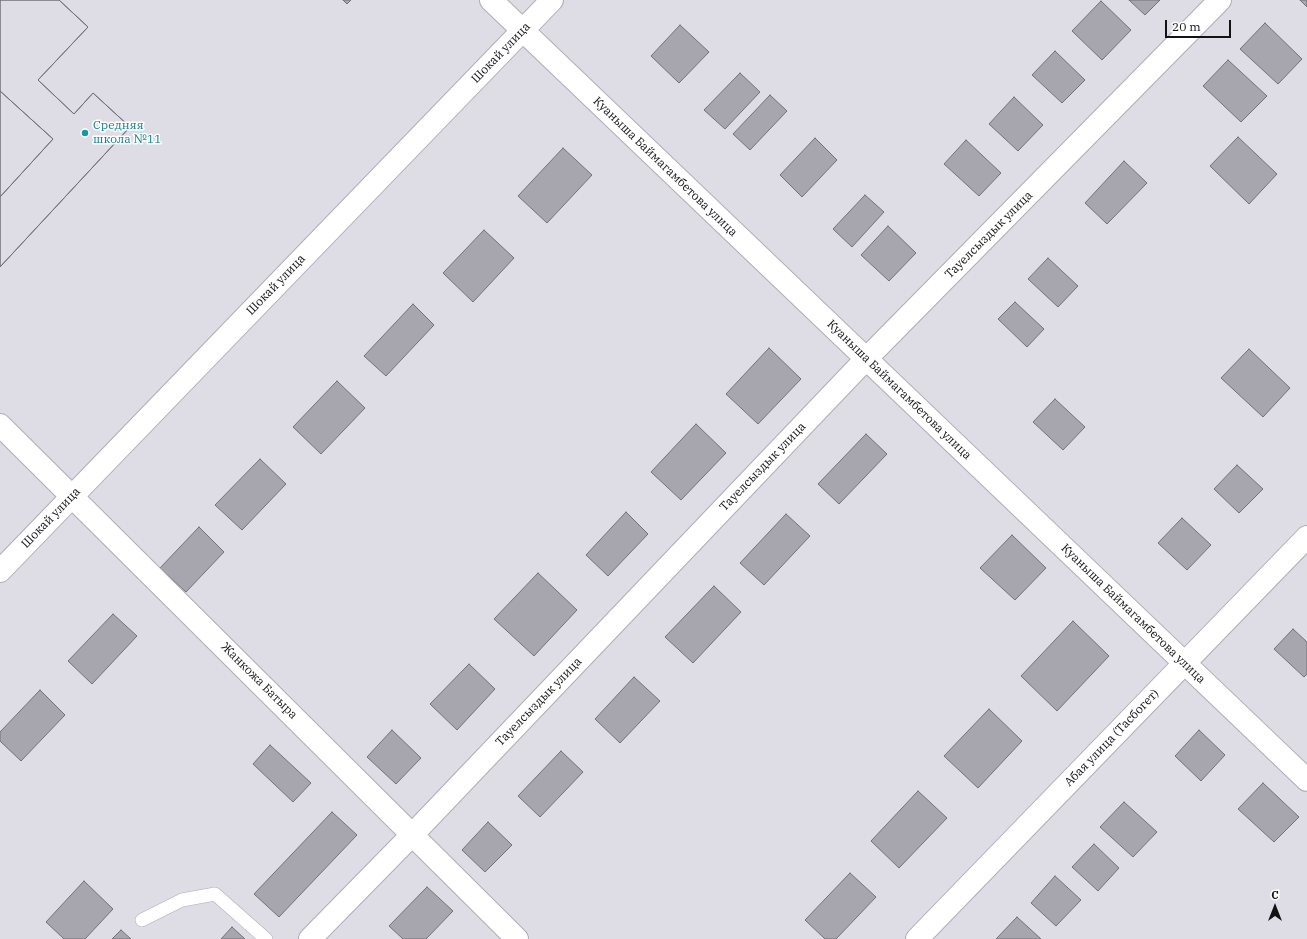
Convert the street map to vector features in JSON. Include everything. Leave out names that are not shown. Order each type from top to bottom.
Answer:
[{"type":"street","name":"Куаныша Баймагамбетова улица","points":[[491,0],[1307,780]]},
{"type":"street","name":"Шокай улица","points":[[0,571],[552,0]]},
{"type":"street","name":"Тауелсыздык улица","points":[[310,939],[413,834],[866,359],[1220,0]]},
{"type":"street","name":"Жанкожа Батыра","points":[[0,426],[413,834],[516,939]]},
{"type":"street","name":"Абая улица (Тасбогет)","points":[[917,939],[1307,537]]},
{"type":"lane","points":[[142,920],[182,900],[215,894],[266,939]]},
{"type":"building","name":"Средняя школа №11","points":[[0,0],[59,0],[88,27],[38,80],[74,114],[93,93],[130,127],[0,267],[0,197],[53,139],[0,91]]},
{"type":"building","name":"Средняя школа №11","points":[[0,0],[59,0],[88,27],[38,80],[74,114],[93,93],[130,127],[0,267]]},
{"type":"building","points":[[343,0],[351,0],[347,4]]},
{"type":"building","points":[[1129,0],[1160,0],[1145,15]]},
{"type":"building","points":[[1300,0],[1307,0],[1307,7]]},
{"type":"building","points":[[1101,1],[1131,30],[1102,60],[1072,31]]},
{"type":"building","points":[[1265,23],[1302,59],[1278,84],[1240,49]]},
{"type":"building","points":[[680,25],[709,52],[679,83],[651,56]]},
{"type":"building","points":[[1055,51],[1085,80],[1062,103],[1032,75]]},
{"type":"building","points":[[1228,60],[1267,96],[1241,122],[1203,86]]},
{"type":"building","points":[[740,73],[760,92],[725,129],[704,110]]},
{"type":"building","points":[[0,91],[53,139],[0,197]]},
{"type":"building","points":[[770,95],[787,111],[750,150],[733,134]]},
{"type":"building","points":[[1014,97],[1043,125],[1018,151],[989,124]]},
{"type":"building","points":[[1238,137],[1277,174],[1249,204],[1210,166]]},
{"type":"building","points":[[815,138],[837,160],[802,197],[780,175]]},
{"type":"building","points":[[966,140],[1001,173],[979,196],[944,164]]},
{"type":"building","points":[[563,148],[592,175],[547,223],[518,196]]},
{"type":"building","points":[[1124,161],[1147,183],[1107,224],[1085,203]]},
{"type":"building","points":[[865,195],[884,212],[852,247],[833,229]]},
{"type":"building","points":[[888,226],[916,253],[889,281],[861,255]]},
{"type":"building","points":[[484,230],[514,258],[473,302],[443,273]]},
{"type":"building","points":[[1048,258],[1078,286],[1058,307],[1028,279]]},
{"type":"building","points":[[1015,302],[1044,329],[1027,347],[998,319]]},
{"type":"building","points":[[413,304],[434,325],[386,376],[364,356]]},
{"type":"building","points":[[769,348],[801,379],[758,424],[726,394]]},
{"type":"building","points":[[1249,349],[1290,388],[1263,417],[1221,378]]},
{"type":"building","points":[[337,381],[365,408],[321,454],[293,427]]},
{"type":"building","points":[[1055,399],[1085,427],[1063,450],[1033,422]]},
{"type":"building","points":[[696,424],[726,453],[681,500],[651,472]]},
{"type":"building","points":[[866,434],[887,454],[839,504],[818,484]]},
{"type":"building","points":[[260,459],[286,484],[242,530],[215,505]]},
{"type":"building","points":[[1237,465],[1263,489],[1239,513],[1214,489]]},
{"type":"building","points":[[626,512],[648,534],[608,576],[586,555]]},
{"type":"building","points":[[786,514],[810,536],[764,585],[740,563]]},
{"type":"building","points":[[1182,518],[1211,545],[1187,570],[1158,543]]},
{"type":"building","points":[[199,527],[224,552],[186,592],[160,568]]},
{"type":"building","points":[[1012,535],[1046,568],[1015,600],[980,568]]},
{"type":"building","points":[[538,573],[577,610],[534,656],[494,619]]},
{"type":"building","points":[[714,586],[741,612],[693,663],[665,637]]},
{"type":"building","points":[[113,614],[137,636],[92,684],[68,661]]},
{"type":"building","points":[[1073,621],[1109,656],[1057,711],[1021,676]]},
{"type":"building","points":[[1293,629],[1307,642],[1307,674],[1304,677],[1274,649]]},
{"type":"building","points":[[469,664],[495,689],[457,730],[430,704]]},
{"type":"building","points":[[634,677],[660,701],[620,743],[595,719]]},
{"type":"building","points":[[40,690],[65,715],[21,761],[0,741],[0,732]]},
{"type":"building","points":[[989,709],[1022,741],[978,788],[944,756]]},
{"type":"building","points":[[392,730],[421,758],[396,784],[367,757]]},
{"type":"building","points":[[1199,730],[1225,755],[1201,781],[1175,756]]},
{"type":"building","points":[[270,745],[311,783],[293,802],[253,764]]},
{"type":"building","points":[[561,751],[583,772],[540,817],[518,796]]},
{"type":"building","points":[[1263,783],[1299,817],[1274,842],[1238,809]]},
{"type":"building","points":[[918,791],[947,818],[899,868],[871,841]]},
{"type":"building","points":[[1124,802],[1157,832],[1133,857],[1100,827]]},
{"type":"building","points":[[332,812],[357,835],[279,917],[254,894]]},
{"type":"building","points":[[488,822],[512,845],[485,872],[462,850]]},
{"type":"building","points":[[1094,844],[1119,868],[1098,891],[1072,867]]},
{"type":"building","points":[[850,873],[876,897],[836,939],[825,939],[805,920]]},
{"type":"building","points":[[1055,876],[1081,900],[1056,926],[1031,903]]},
{"type":"building","points":[[84,881],[113,909],[85,939],[64,939],[46,922]]},
{"type":"building","points":[[427,887],[453,911],[426,939],[403,939],[389,926]]},
{"type":"building","points":[[1017,917],[1041,939],[996,939]]},
{"type":"building","points":[[232,927],[245,939],[221,939]]},
{"type":"building","points":[[121,930],[131,939],[112,939]]},
{"type":"place","name":"Средняя школа №11","points":[[85,133]]}]
